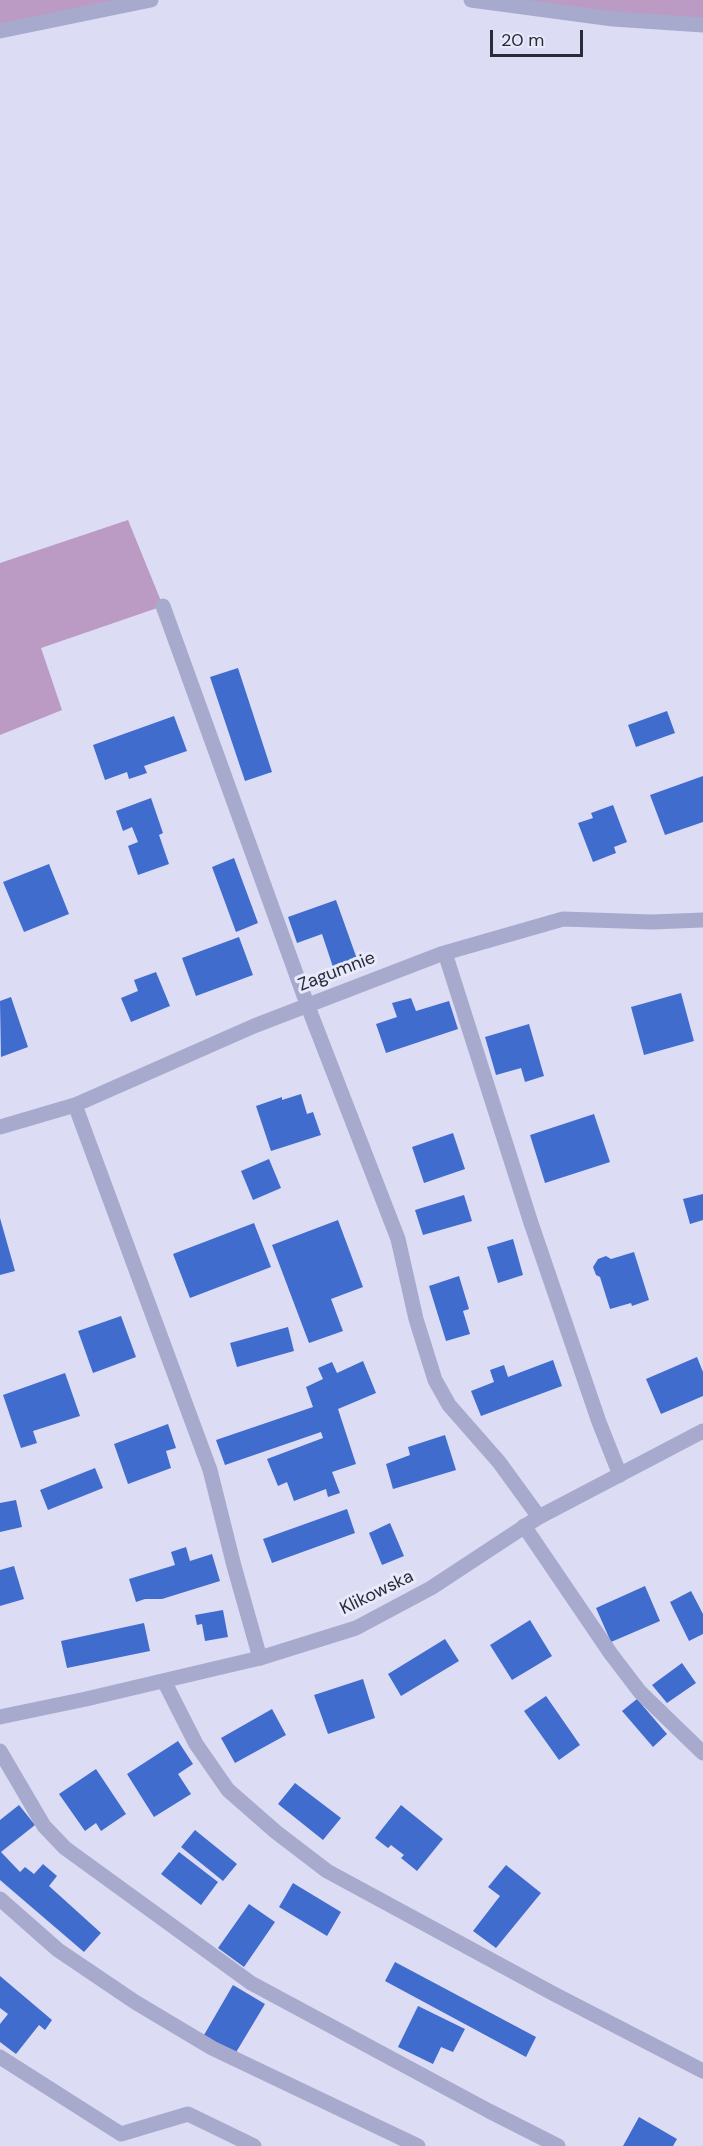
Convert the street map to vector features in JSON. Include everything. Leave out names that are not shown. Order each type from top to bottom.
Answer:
[{"type":"street","points":[[0,31],[151,0]]},
{"type":"street","points":[[471,0],[613,19],[703,25]]},
{"type":"street","points":[[163,606],[307,1004],[398,1239],[416,1319],[435,1380],[449,1405],[499,1462],[539,1517]]},
{"type":"street","name":"Zagumnie","points":[[0,1127],[75,1105],[307,1004],[445,953],[563,919],[652,922],[703,920]]},
{"type":"street","points":[[445,953],[531,1223],[599,1422],[620,1476]]},
{"type":"street","points":[[75,1105],[210,1470],[260,1658]]},
{"type":"street","name":"Klikowska","points":[[0,1717],[260,1658],[356,1628],[431,1588],[539,1517],[703,1431]]},
{"type":"street","points":[[524,1527],[634,1685],[703,1753]]},
{"type":"street","points":[[164,1681],[196,1744],[228,1790],[276,1832],[327,1871],[554,1994],[703,2071]]},
{"type":"street","points":[[0,1751],[44,1826],[65,1848],[251,1983],[558,2146]]},
{"type":"street","points":[[0,1899],[58,1950],[135,2002],[212,2048],[418,2146]]},
{"type":"street","points":[[0,2057],[121,2134],[188,2114],[254,2146]]},
{"type":"shaded area","points":[[0,0],[150,0],[0,30]]},
{"type":"shaded area","points":[[471,0],[703,0],[703,25]]},
{"type":"shaded area","points":[[128,520],[163,606],[41,648],[62,710],[0,735],[0,563]]},
{"type":"building","points":[[238,668],[272,772],[245,781],[210,677]]},
{"type":"building","points":[[667,711],[675,733],[636,747],[628,725]]},
{"type":"building","points":[[174,716],[187,751],[144,766],[147,773],[129,779],[127,772],[105,780],[93,745]]},
{"type":"building","points":[[703,776],[703,822],[665,835],[650,795]]},
{"type":"building","points":[[151,798],[163,833],[159,835],[169,864],[138,875],[128,846],[138,842],[132,827],[123,831],[116,811]]},
{"type":"building","points":[[613,805],[627,842],[614,847],[616,853],[593,862],[578,823],[593,818],[591,813]]},
{"type":"building","points":[[234,858],[258,923],[236,932],[212,867]]},
{"type":"building","points":[[49,864],[69,914],[24,932],[3,882]]},
{"type":"building","points":[[336,900],[357,959],[333,967],[322,934],[297,943],[288,917]]},
{"type":"building","points":[[239,937],[253,975],[196,996],[182,958]]},
{"type":"building","points":[[156,972],[170,1006],[131,1022],[121,998],[138,991],[134,980]]},
{"type":"building","points":[[681,993],[694,1041],[644,1055],[631,1007]]},
{"type":"building","points":[[11,997],[28,1047],[1,1057],[0,1001]]},
{"type":"building","points":[[411,998],[416,1011],[449,1001],[458,1029],[386,1053],[376,1024],[397,1017],[392,1003]]},
{"type":"building","points":[[529,1024],[544,1076],[525,1082],[521,1068],[496,1075],[485,1037]]},
{"type":"building","points":[[301,1094],[307,1114],[313,1112],[321,1135],[271,1151],[256,1106],[282,1097],[282,1100]]},
{"type":"building","points":[[594,1114],[610,1162],[545,1183],[530,1135]]},
{"type":"building","points":[[453,1133],[465,1169],[424,1183],[412,1147]]},
{"type":"building","points":[[269,1159],[281,1188],[253,1200],[241,1171]]},
{"type":"building","points":[[703,1194],[703,1220],[690,1224],[683,1199]]},
{"type":"building","points":[[464,1195],[472,1221],[423,1235],[415,1210]]},
{"type":"building","points":[[0,1218],[15,1271],[0,1275]]},
{"type":"building","points":[[338,1220],[363,1287],[331,1299],[343,1331],[309,1343],[272,1245]]},
{"type":"building","points":[[254,1223],[271,1267],[190,1298],[173,1254]]},
{"type":"building","points":[[513,1239],[523,1275],[498,1283],[487,1247]]},
{"type":"building","points":[[634,1252],[649,1300],[632,1306],[631,1303],[610,1309],[600,1277],[596,1275],[593,1267],[598,1259],[606,1256],[611,1259]]},
{"type":"building","points":[[459,1276],[469,1309],[463,1311],[470,1334],[446,1341],[429,1286]]},
{"type":"building","points":[[121,1316],[136,1357],[93,1373],[78,1331]]},
{"type":"building","points":[[288,1327],[294,1351],[237,1367],[230,1343]]},
{"type":"building","points":[[697,1357],[703,1372],[703,1396],[661,1414],[646,1379]]},
{"type":"building","points":[[553,1360],[562,1386],[481,1416],[471,1391],[494,1382],[490,1370],[504,1365],[508,1377]]},
{"type":"building","points":[[363,1361],[376,1393],[338,1409],[356,1464],[332,1472],[340,1493],[328,1497],[326,1489],[294,1501],[287,1482],[278,1486],[267,1459],[323,1438],[321,1432],[225,1465],[216,1440],[313,1407],[306,1387],[323,1379],[318,1368],[332,1362],[337,1373]]},
{"type":"building","points":[[65,1373],[80,1416],[33,1431],[37,1443],[21,1448],[3,1395]]},
{"type":"building","points":[[168,1424],[176,1448],[166,1451],[171,1468],[128,1484],[114,1444]]},
{"type":"building","points":[[445,1435],[456,1470],[393,1489],[386,1464],[410,1455],[408,1447]]},
{"type":"building","points":[[95,1468],[103,1488],[48,1510],[40,1490]]},
{"type":"building","points":[[16,1500],[22,1527],[0,1532],[0,1503]]},
{"type":"building","points":[[347,1509],[355,1533],[272,1563],[263,1539]]},
{"type":"building","points":[[390,1523],[404,1556],[382,1565],[369,1533]]},
{"type":"building","points":[[186,1547],[190,1561],[212,1554],[220,1581],[162,1599],[145,1599],[136,1602],[129,1579],[175,1565],[171,1552]]},
{"type":"building","points":[[14,1566],[24,1599],[0,1606],[0,1570]]},
{"type":"building","points":[[645,1586],[660,1621],[611,1642],[596,1608]]},
{"type":"building","points":[[691,1591],[703,1614],[703,1634],[689,1641],[670,1602]]},
{"type":"building","points":[[223,1610],[228,1637],[205,1641],[202,1624],[197,1625],[195,1615]]},
{"type":"building","points":[[530,1620],[552,1656],[512,1680],[490,1645]]},
{"type":"building","points":[[144,1623],[150,1651],[67,1668],[61,1641]]},
{"type":"building","points":[[445,1639],[459,1661],[401,1696],[388,1674]]},
{"type":"building","points":[[682,1663],[696,1683],[667,1703],[652,1685]]},
{"type":"building","points":[[363,1679],[375,1718],[328,1734],[314,1695]]},
{"type":"building","points":[[546,1696],[580,1745],[559,1760],[524,1711]]},
{"type":"building","points":[[637,1699],[667,1734],[653,1747],[622,1711]]},
{"type":"building","points":[[272,1709],[286,1735],[235,1763],[221,1738]]},
{"type":"building","points":[[178,1741],[193,1764],[178,1774],[191,1794],[154,1817],[127,1774]]},
{"type":"building","points":[[96,1769],[126,1814],[101,1831],[96,1823],[85,1831],[59,1794]]},
{"type":"building","points":[[295,1783],[341,1818],[323,1840],[278,1804]]},
{"type":"building","points":[[19,1805],[35,1825],[1,1852],[20,1872],[25,1867],[34,1874],[43,1864],[57,1876],[49,1886],[101,1933],[84,1952],[0,1880],[0,1820]]},
{"type":"building","points":[[401,1805],[443,1839],[417,1871],[401,1858],[404,1855],[391,1845],[388,1848],[375,1838]]},
{"type":"building","points":[[195,1830],[237,1864],[223,1881],[181,1847]]},
{"type":"building","points":[[179,1852],[218,1882],[201,1905],[161,1874]]},
{"type":"building","points":[[506,1865],[541,1893],[496,1948],[473,1931],[500,1896],[488,1887]]},
{"type":"building","points":[[293,1883],[341,1912],[327,1936],[279,1907]]},
{"type":"building","points":[[249,1904],[275,1922],[244,1967],[218,1948]]},
{"type":"building","points":[[395,1962],[536,2037],[526,2057],[385,1981]]},
{"type":"building","points":[[0,1976],[52,2020],[45,2030],[39,2025],[16,2054],[0,2042],[0,2024],[8,2014],[0,2008]]},
{"type":"building","points":[[233,1985],[265,2004],[235,2054],[204,2035]]},
{"type":"building","points":[[418,2006],[465,2029],[453,2052],[441,2047],[433,2064],[398,2047]]},
{"type":"building","points":[[639,2117],[677,2139],[673,2146],[623,2146]]}]
